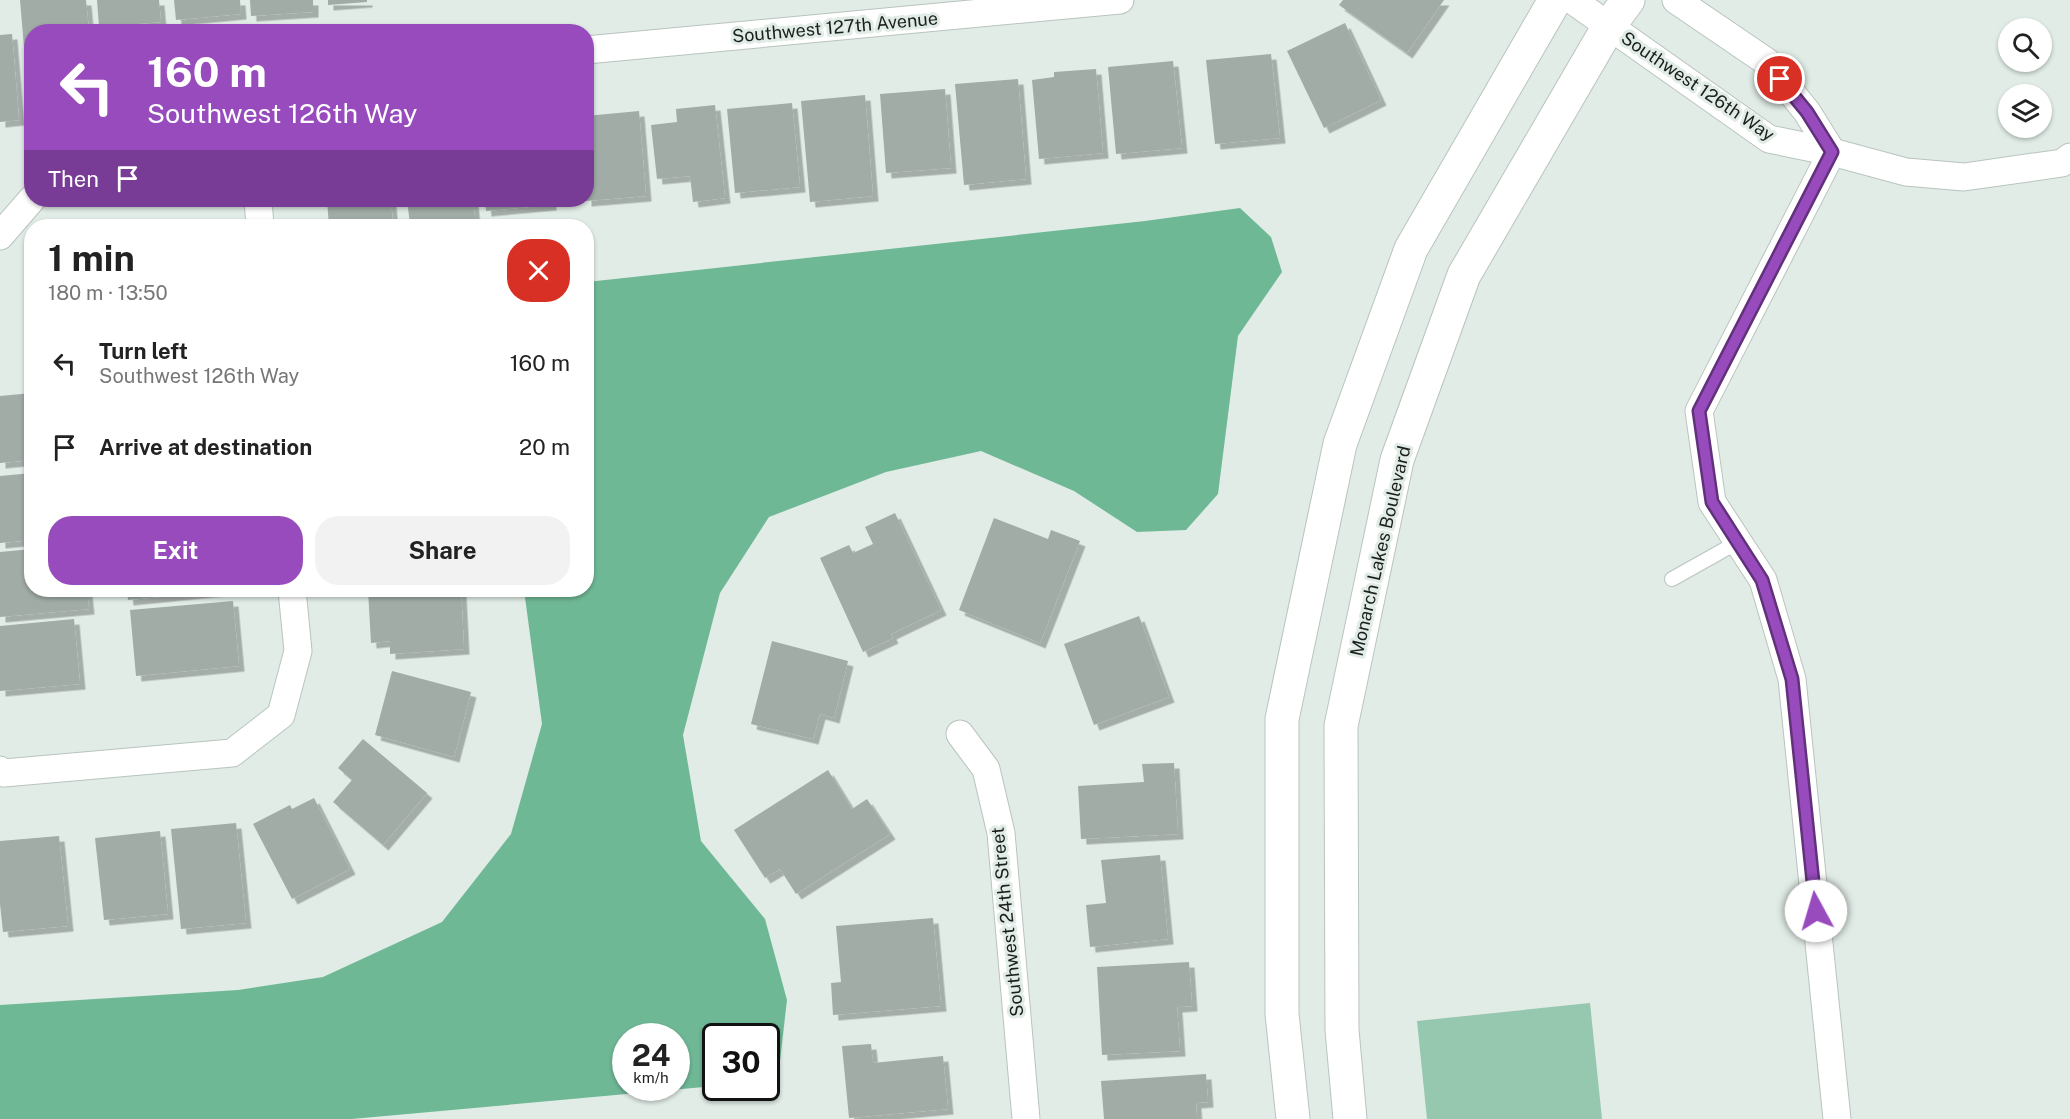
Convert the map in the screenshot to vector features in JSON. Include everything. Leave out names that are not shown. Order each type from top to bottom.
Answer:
[{"type":"street","name":"Southwest 127th Avenue","points":[[594,49],[1120,0]]},
{"type":"street","points":[[1293,1119],[1282,1014],[1282,719],[1340,444],[1411,249],[1555,0]]},
{"type":"street","name":"Southwest 126th Way","points":[[1572,0],[1619,13],[1769,139],[1832,152],[1906,172],[1964,177],[2067,167]]},
{"type":"street","points":[[1676,0],[1767,62],[1807,112],[1832,152],[1699,411],[1712,502],[1762,580],[1792,679],[1838,1119]]},
{"type":"street","name":"Monarch Lakes Boulevard","points":[[1350,1119],[1342,1030],[1341,726],[1397,460],[1464,274],[1619,13]]},
{"type":"street","points":[[0,236],[25,207]]},
{"type":"street","points":[[0,770],[4,773],[232,753],[281,715],[298,651],[293,597]]},
{"type":"street","name":"Southwest 24th Street","points":[[960,734],[986,769],[1001,833],[1026,1119]]},
{"type":"lane","points":[[1672,579],[1738,542]]},
{"type":"shaded area","points":[[1240,208],[1271,237],[1282,272],[1238,336],[1218,494],[1186,530],[1137,532],[1074,491],[981,451],[886,472],[769,517],[720,593],[683,735],[701,841],[765,919],[787,1000],[780,1061],[780,1023],[702,1023],[702,1087],[690,1088],[690,1023],[612,1023],[612,1095],[352,1119],[0,1119],[0,1005],[238,990],[323,977],[442,922],[511,834],[542,724],[525,597],[594,597],[594,281],[1145,221]]},
{"type":"shaded area","points":[[1590,1003],[1602,1119],[1427,1119],[1417,1021]]},
{"type":"building","points":[[20,0],[86,0],[88,24],[24,24],[24,47]]},
{"type":"building","points":[[97,0],[159,0],[161,22],[99,24]]},
{"type":"building","points":[[174,0],[240,0],[241,14],[176,20]]},
{"type":"building","points":[[250,0],[313,0],[313,12],[251,16]]},
{"type":"building","points":[[328,0],[367,0],[367,2],[328,5]]},
{"type":"building","points":[[1343,0],[1444,0],[1407,53],[1339,5]]},
{"type":"building","points":[[1345,23],[1381,100],[1324,128],[1287,51]]},
{"type":"building","points":[[12,34],[19,120],[0,122],[0,35]]},
{"type":"building","points":[[1271,54],[1280,138],[1215,144],[1206,60]]},
{"type":"building","points":[[1173,61],[1182,148],[1116,154],[1108,67]]},
{"type":"building","points":[[1096,69],[1103,153],[1039,159],[1032,80],[1054,77],[1054,72]]},
{"type":"building","points":[[1018,79],[1026,179],[964,185],[955,84]]},
{"type":"building","points":[[945,89],[951,168],[886,173],[880,94]]},
{"type":"building","points":[[865,95],[873,196],[810,202],[801,101]]},
{"type":"building","points":[[792,103],[800,187],[735,193],[727,109]]},
{"type":"building","points":[[715,105],[725,198],[693,202],[690,176],[657,179],[651,125],[677,122],[676,109]]},
{"type":"building","points":[[639,111],[646,196],[594,200],[594,115]]},
{"type":"building","points":[[328,207],[392,207],[392,219],[328,219]]},
{"type":"building","points":[[408,207],[474,207],[475,219],[409,219]]},
{"type":"building","points":[[486,207],[529,207],[486,211]]},
{"type":"building","points":[[24,394],[24,461],[0,463],[0,396]]},
{"type":"building","points":[[24,474],[24,541],[0,543],[0,476]]},
{"type":"building","points":[[895,513],[941,610],[891,634],[893,638],[863,652],[820,558],[849,545],[853,553],[873,544],[865,527]]},
{"type":"building","points":[[994,518],[1048,539],[1051,530],[1080,541],[1040,643],[959,610]]},
{"type":"building","points":[[24,550],[24,597],[88,597],[89,609],[0,617],[0,552]]},
{"type":"building","points":[[128,597],[158,597],[128,600]]},
{"type":"building","points":[[368,597],[461,597],[464,649],[390,654],[390,641],[371,643]]},
{"type":"building","points":[[233,601],[239,666],[136,676],[130,610]]},
{"type":"building","points":[[1139,616],[1169,697],[1094,725],[1064,644]]},
{"type":"building","points":[[74,619],[80,684],[0,691],[0,626]]},
{"type":"building","points":[[772,641],[848,661],[834,718],[820,714],[813,739],[751,724]]},
{"type":"building","points":[[392,671],[471,692],[454,757],[375,735]]},
{"type":"building","points":[[363,739],[427,793],[383,845],[333,802],[352,780],[338,768]]},
{"type":"building","points":[[1174,763],[1178,834],[1081,839],[1078,786],[1144,782],[1142,764]]},
{"type":"building","points":[[828,770],[852,809],[867,799],[890,834],[796,894],[780,869],[765,878],[734,830]]},
{"type":"building","points":[[314,798],[350,869],[292,899],[253,824],[290,805],[292,809]]},
{"type":"building","points":[[236,823],[246,923],[181,929],[171,829]]},
{"type":"building","points":[[160,831],[168,914],[104,920],[95,838]]},
{"type":"building","points":[[59,836],[68,926],[3,932],[0,904],[0,841]]},
{"type":"building","points":[[1160,855],[1168,939],[1090,947],[1086,905],[1106,903],[1101,860]]},
{"type":"building","points":[[933,918],[941,1006],[833,1015],[831,983],[841,982],[836,926]]},
{"type":"building","points":[[1189,962],[1192,1006],[1177,1007],[1180,1051],[1102,1055],[1097,967]]},
{"type":"building","points":[[871,1044],[873,1063],[943,1056],[948,1109],[849,1118],[842,1046]]},
{"type":"building","points":[[1206,1074],[1208,1102],[1196,1103],[1197,1119],[1104,1119],[1101,1081]]},
{"type":"route","points":[[1780,79],[1807,112],[1832,152],[1699,411],[1712,502],[1762,580],[1792,679],[1816,911]]}]
